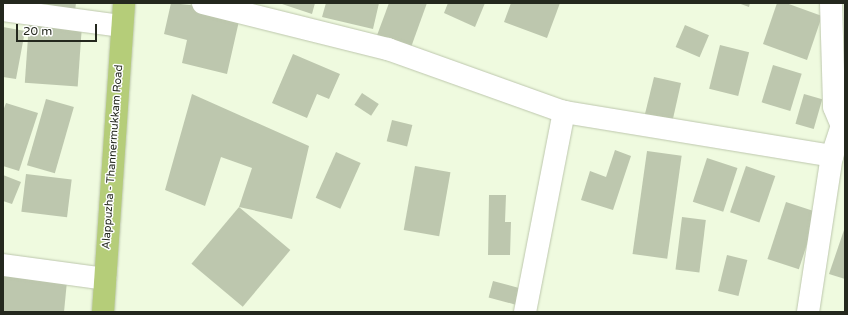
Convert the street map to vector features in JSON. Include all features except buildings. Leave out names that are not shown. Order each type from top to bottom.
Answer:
[{"type":"main road","name":"Alappuzha - Thannermukkam Road","points":[[103,312],[124,3]]},
{"type":"street","points":[[203,3],[388,49],[564,112],[832,156]]},
{"type":"street","points":[[808,312],[832,156],[843,126],[834,107],[831,3]]},
{"type":"street","points":[[3,10],[122,26]]},
{"type":"street","points":[[525,312],[564,112]]},
{"type":"street","points":[[3,265],[105,279]]}]
